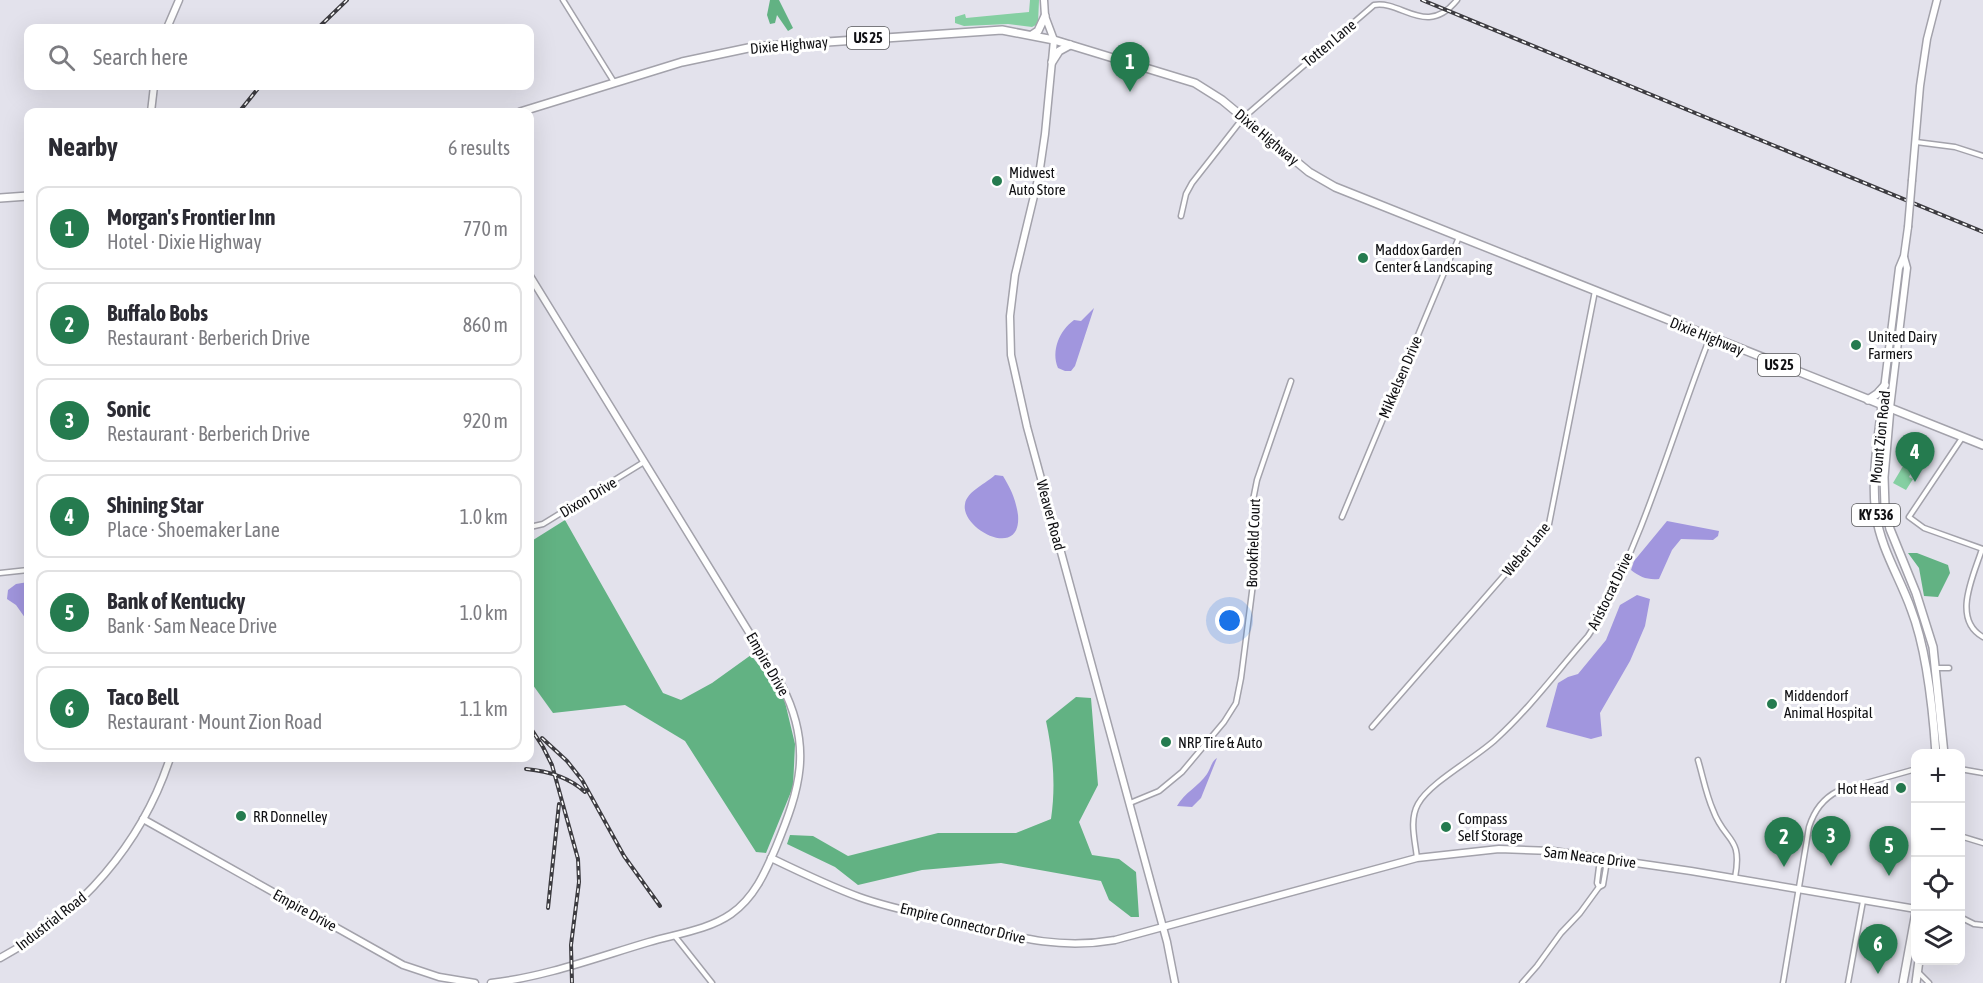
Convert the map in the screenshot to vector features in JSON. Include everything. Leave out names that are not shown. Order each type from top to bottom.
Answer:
[{"type":"main road","points":[[1032,35],[1038,31],[1046,16]]},
{"type":"main road","name":"Dixie Highway","points":[[533,108],[703,56],[753,47],[993,30],[1054,40],[1195,83],[1222,100],[1320,180],[1350,194],[1983,445]]},
{"type":"main road","points":[[1052,62],[1059,51],[1070,45]]},
{"type":"main road","points":[[0,198],[24,196]]},
{"type":"main road","points":[[1868,400],[1878,394],[1885,385]]},
{"type":"main road","name":"Mount Zion Road","points":[[1882,405],[1874,480],[1876,518],[1886,552],[1906,597],[1921,642],[1935,749]]},
{"type":"main road","name":"Mount Zion Road","points":[[1890,408],[1884,477],[1887,514],[1894,540],[1929,632],[1944,749]]},
{"type":"main road","points":[[1903,983],[1911,939]]},
{"type":"main road","points":[[1916,983],[1919,965]]},
{"type":"street","points":[[169,24],[179,0]]},
{"type":"street","points":[[563,0],[614,82]]},
{"type":"street","points":[[1044,0],[1046,16],[1054,40]]},
{"type":"street","name":"Totten Lane","points":[[1243,118],[1378,2],[1392,2],[1419,13],[1431,15],[1446,10],[1457,0]]},
{"type":"street","name":"Mount Zion Road","points":[[1882,405],[1899,268],[1904,256],[1908,227],[1923,63],[1937,0]]},
{"type":"street","name":"Weaver Road","points":[[1054,40],[1041,165],[1012,294],[1009,333],[1011,355],[1027,427],[1162,927],[1175,983]]},
{"type":"street","points":[[151,108],[154,90]]},
{"type":"street","points":[[1181,216],[1186,194],[1192,183],[1243,118]]},
{"type":"street","points":[[1916,142],[1955,147],[1983,156]]},
{"type":"street","name":"Mikkelsen Drive","points":[[1342,518],[1459,237]]},
{"type":"street","name":"Mount Zion Road","points":[[1890,408],[1907,268],[1904,256]]},
{"type":"street","name":"Empire Drive","points":[[491,983],[522,978],[713,923],[736,910],[759,884],[771,858],[796,796],[800,770],[799,737],[790,703],[782,686],[534,283]]},
{"type":"street","name":"Weber Lane","points":[[1372,727],[1549,524],[1595,291]]},
{"type":"street","name":"Aristocrat Drive","points":[[1417,858],[1413,819],[1421,799],[1504,732],[1588,636],[1597,622],[1647,510],[1710,337]]},
{"type":"street","name":"Brookfield Court","points":[[1129,804],[1159,791],[1182,772],[1224,722],[1236,703],[1253,584],[1256,534],[1253,500],[1257,480],[1291,381]]},
{"type":"street","points":[[1963,437],[1909,517],[1924,528],[1983,549],[1968,594],[1966,608],[1971,625],[1983,637]]},
{"type":"street","name":"Dixon Drive","points":[[534,526],[543,524],[644,462]]},
{"type":"street","points":[[0,573],[24,570]]},
{"type":"street","points":[[1935,668],[1949,668]]},
{"type":"street","points":[[1698,760],[1713,811],[1737,849],[1738,864],[1735,879]]},
{"type":"street","name":"Industrial Road","points":[[0,958],[35,937],[76,905],[110,868],[143,819],[168,762]]},
{"type":"street","points":[[1783,983],[1809,827],[1819,805],[1838,791],[1911,770]]},
{"type":"street","points":[[1965,770],[1983,773]]},
{"type":"street","name":"Empire Drive","points":[[143,819],[403,965],[438,977],[475,983]]},
{"type":"street","points":[[1965,838],[1983,843]]},
{"type":"street","name":"Sam Neace Drive","points":[[1162,927],[1417,858],[1499,849],[1553,851],[1604,861],[1735,879],[1911,910]]},
{"type":"street","name":"Empire Connector Drive","points":[[771,858],[866,899],[1033,940],[1068,945],[1093,944],[1162,927]]},
{"type":"street","points":[[1522,983],[1538,966],[1599,886],[1603,885],[1606,867],[1604,861]]},
{"type":"street","points":[[1848,983],[1863,901]]},
{"type":"street","points":[[1965,920],[1983,925]]},
{"type":"street","points":[[674,934],[712,983]]},
{"type":"street","points":[[1918,972],[1929,983]]},
{"type":"green space","points":[[770,0],[779,0],[793,28],[788,31],[777,15],[775,23],[770,24],[767,15]]},
{"type":"green space","points":[[1030,0],[1039,0],[1038,24],[1032,27],[1008,24],[964,26],[955,23],[955,17],[965,14],[966,18],[1029,12]]},
{"type":"green space","points":[[1906,461],[1914,465],[1909,472],[1911,473],[1909,477],[1913,479],[1906,490],[1893,483]]},
{"type":"green space","points":[[565,520],[663,693],[681,700],[712,683],[751,655],[784,698],[795,744],[793,787],[766,853],[756,852],[685,741],[625,705],[553,713],[534,687],[534,539]]},
{"type":"green space","points":[[1908,553],[1917,553],[1948,565],[1950,573],[1938,597],[1924,596],[1919,568]]},
{"type":"green space","points":[[1076,697],[1091,698],[1098,785],[1079,822],[1092,855],[1119,859],[1136,872],[1139,917],[1131,917],[1109,900],[1101,881],[1001,863],[922,870],[858,885],[835,867],[787,844],[790,835],[813,836],[848,856],[938,833],[1016,833],[1051,819],[1053,770],[1046,721]]},
{"type":"shaded area","points":[[1094,308],[1075,366],[1071,371],[1058,368],[1055,355],[1060,336],[1074,320],[1081,321]]},
{"type":"shaded area","points":[[995,475],[1003,476],[1006,481],[1018,515],[1017,529],[1011,536],[1002,538],[981,531],[966,514],[965,504],[969,495]]},
{"type":"shaded area","points":[[1667,521],[1719,531],[1718,536],[1713,540],[1681,539],[1672,550],[1659,579],[1641,576],[1631,570],[1634,561]]},
{"type":"shaded area","points":[[24,583],[24,616],[16,605],[7,599],[8,590],[16,584]]},
{"type":"shaded area","points":[[1637,595],[1650,599],[1645,626],[1630,661],[1600,713],[1602,736],[1591,739],[1546,727],[1558,683],[1578,674],[1606,640],[1620,605]]},
{"type":"shaded area","points":[[1217,758],[1201,798],[1192,807],[1177,806],[1204,778]]},
{"type":"railway","points":[[322,24],[347,0]]},
{"type":"railway","points":[[1422,0],[1983,232]]},
{"type":"railway","points":[[242,108],[257,90]]},
{"type":"railway","points":[[534,733],[552,765],[578,859],[579,882],[571,945],[572,983]]},
{"type":"railway","points":[[542,738],[567,761],[582,780],[624,856],[660,906]]},
{"type":"railway","points":[[526,769],[557,776],[572,782],[585,792]]},
{"type":"railway","points":[[548,908],[559,804]]},
{"type":"place","name":"Morgan's Frontier Inn","points":[[1130,92]]},
{"type":"place","name":"Midwest Auto Store","points":[[997,181]]},
{"type":"place","name":"Maddox Garden Center & Landscaping","points":[[1363,258]]},
{"type":"place","name":"United Dairy Farmers","points":[[1856,345]]},
{"type":"place","name":"Shining Star","points":[[1915,482]]},
{"type":"place","name":"Middendorf Animal Hospital","points":[[1772,704]]},
{"type":"place","name":"NRP Tire & Auto","points":[[1166,742]]},
{"type":"place","name":"Hot Head","points":[[1901,788]]},
{"type":"place","name":"RR Donnelley","points":[[241,816]]},
{"type":"place","name":"Compass Self Storage","points":[[1446,827]]},
{"type":"place","name":"Sonic","points":[[1831,866]]},
{"type":"place","name":"Buffalo Bobs","points":[[1784,867]]},
{"type":"place","name":"Bank of Kentucky","points":[[1889,876]]},
{"type":"place","name":"Taco Bell","points":[[1878,974]]}]
